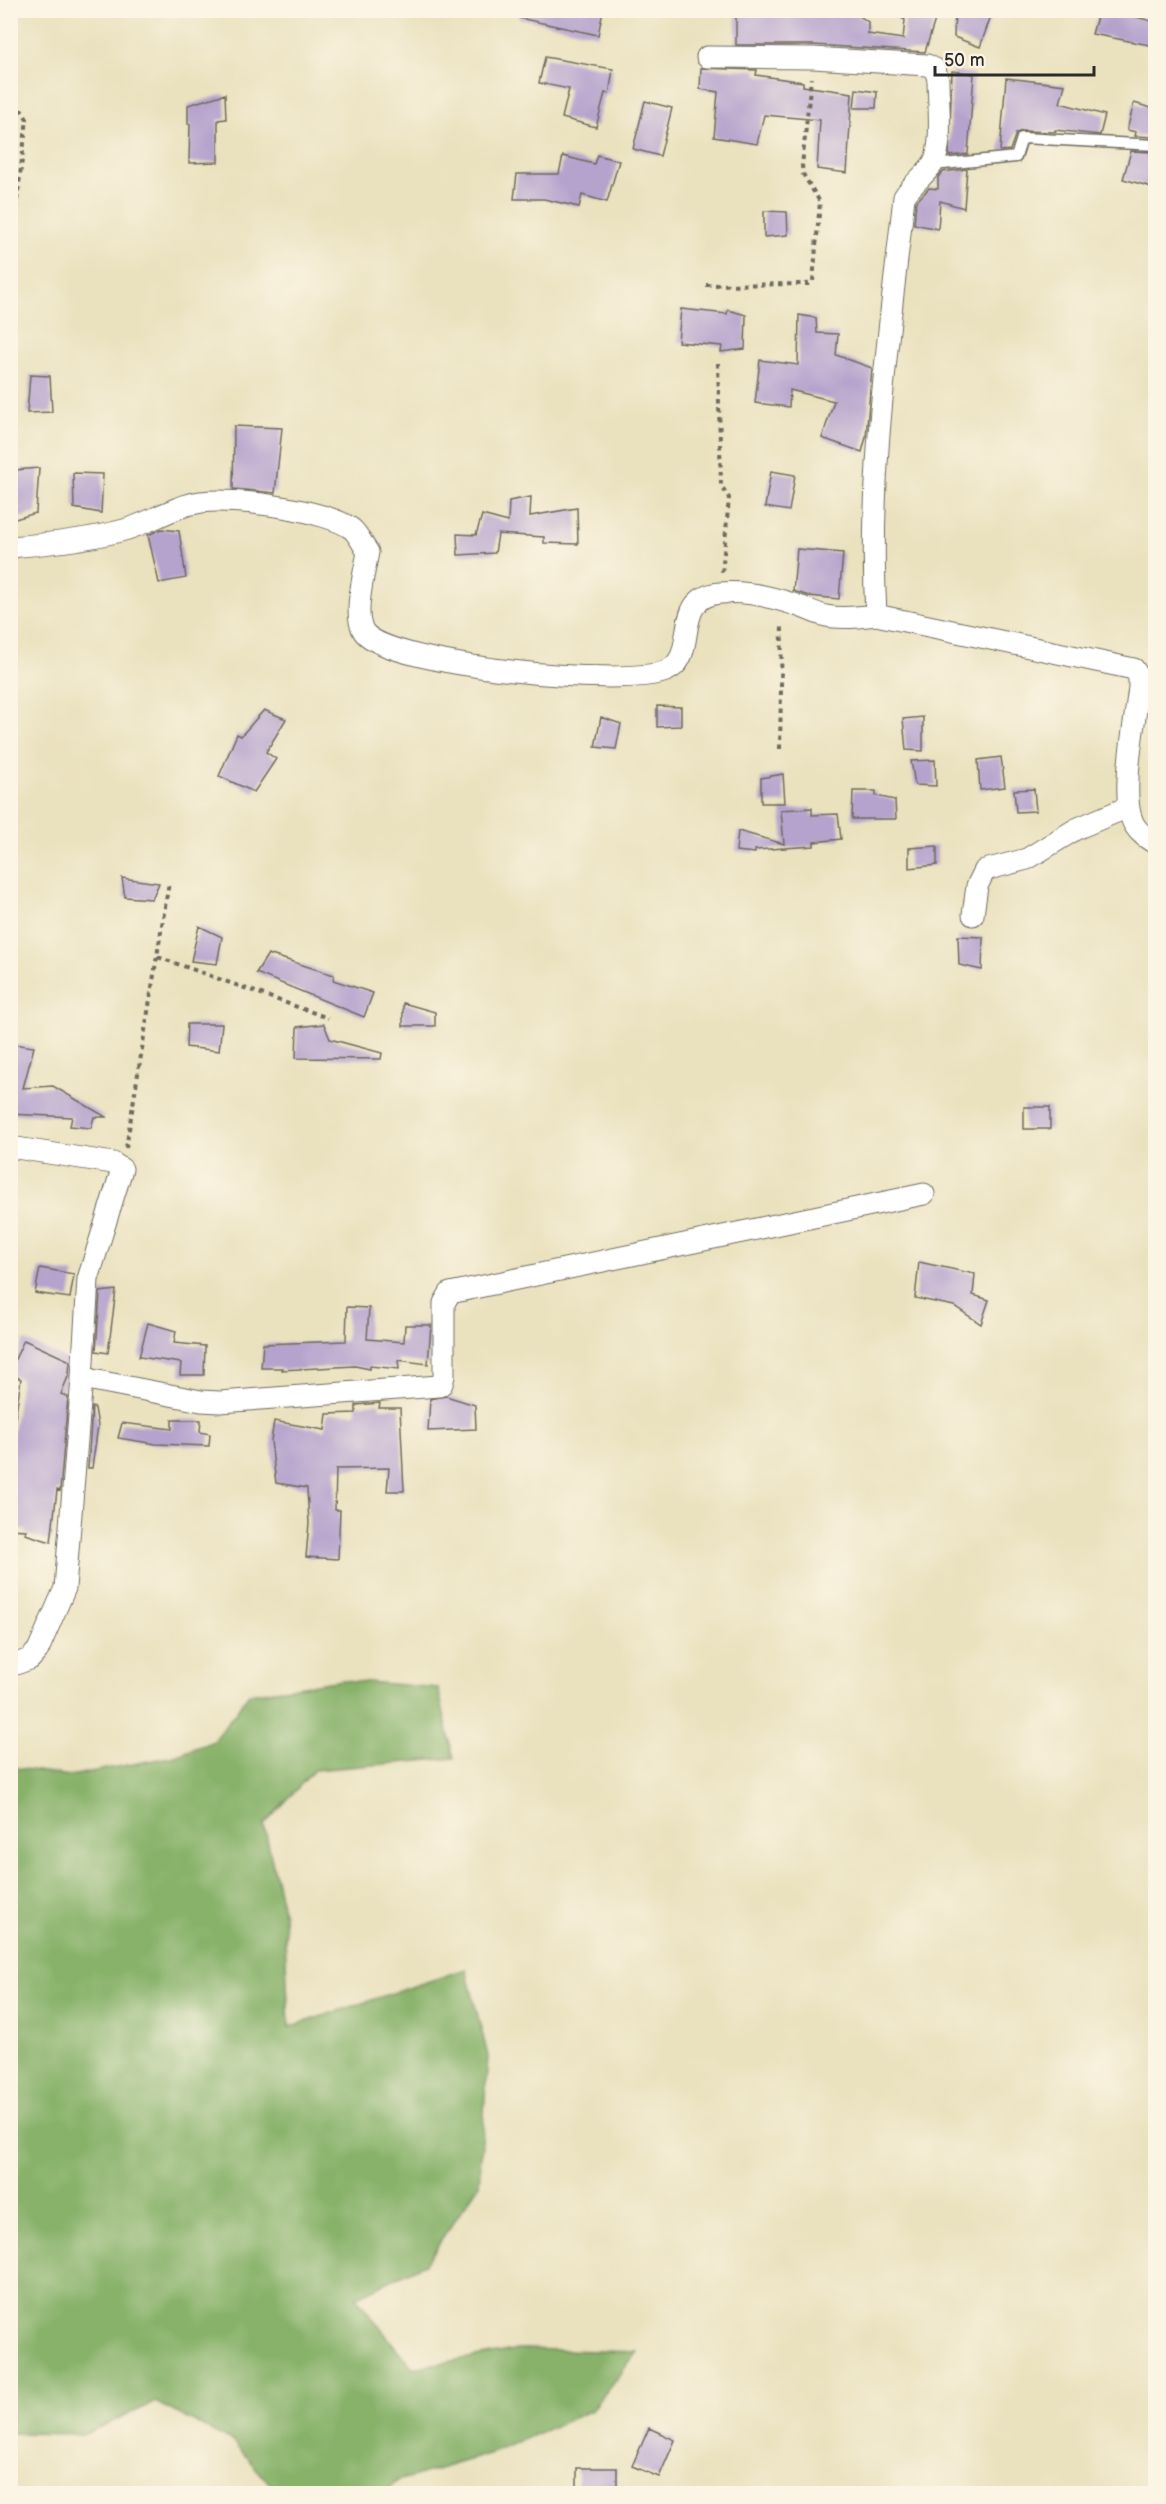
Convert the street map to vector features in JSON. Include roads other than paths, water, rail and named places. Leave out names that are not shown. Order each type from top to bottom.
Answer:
[{"type":"street","points":[[707,57],[813,58],[927,65],[935,69],[938,80],[938,148],[933,165],[913,183],[903,197],[876,461],[872,538],[876,615]]},
{"type":"street","points":[[10,547],[125,530],[171,510],[200,502],[235,501],[326,516],[353,530],[368,552],[360,604],[360,619],[364,632],[379,643],[407,651],[469,665],[539,675],[627,676],[667,670],[682,654],[688,616],[695,604],[719,593],[766,597],[826,616],[876,615],[1134,669],[1139,676],[1139,687],[1127,790],[1128,807],[1134,825],[1155,844]]},
{"type":"street","points":[[973,915],[977,886],[985,870],[1026,859],[1076,829],[1128,807]]},
{"type":"street","points":[[10,1147],[113,1163],[122,1169],[88,1279],[65,1588],[38,1650],[30,1659],[10,1666]]},
{"type":"street","points":[[82,1378],[201,1401],[220,1402],[439,1386],[444,1376],[444,1303],[450,1293],[924,1194]]},
{"type":"lane","points":[[933,165],[1016,156],[1022,138],[1155,144]]}]
